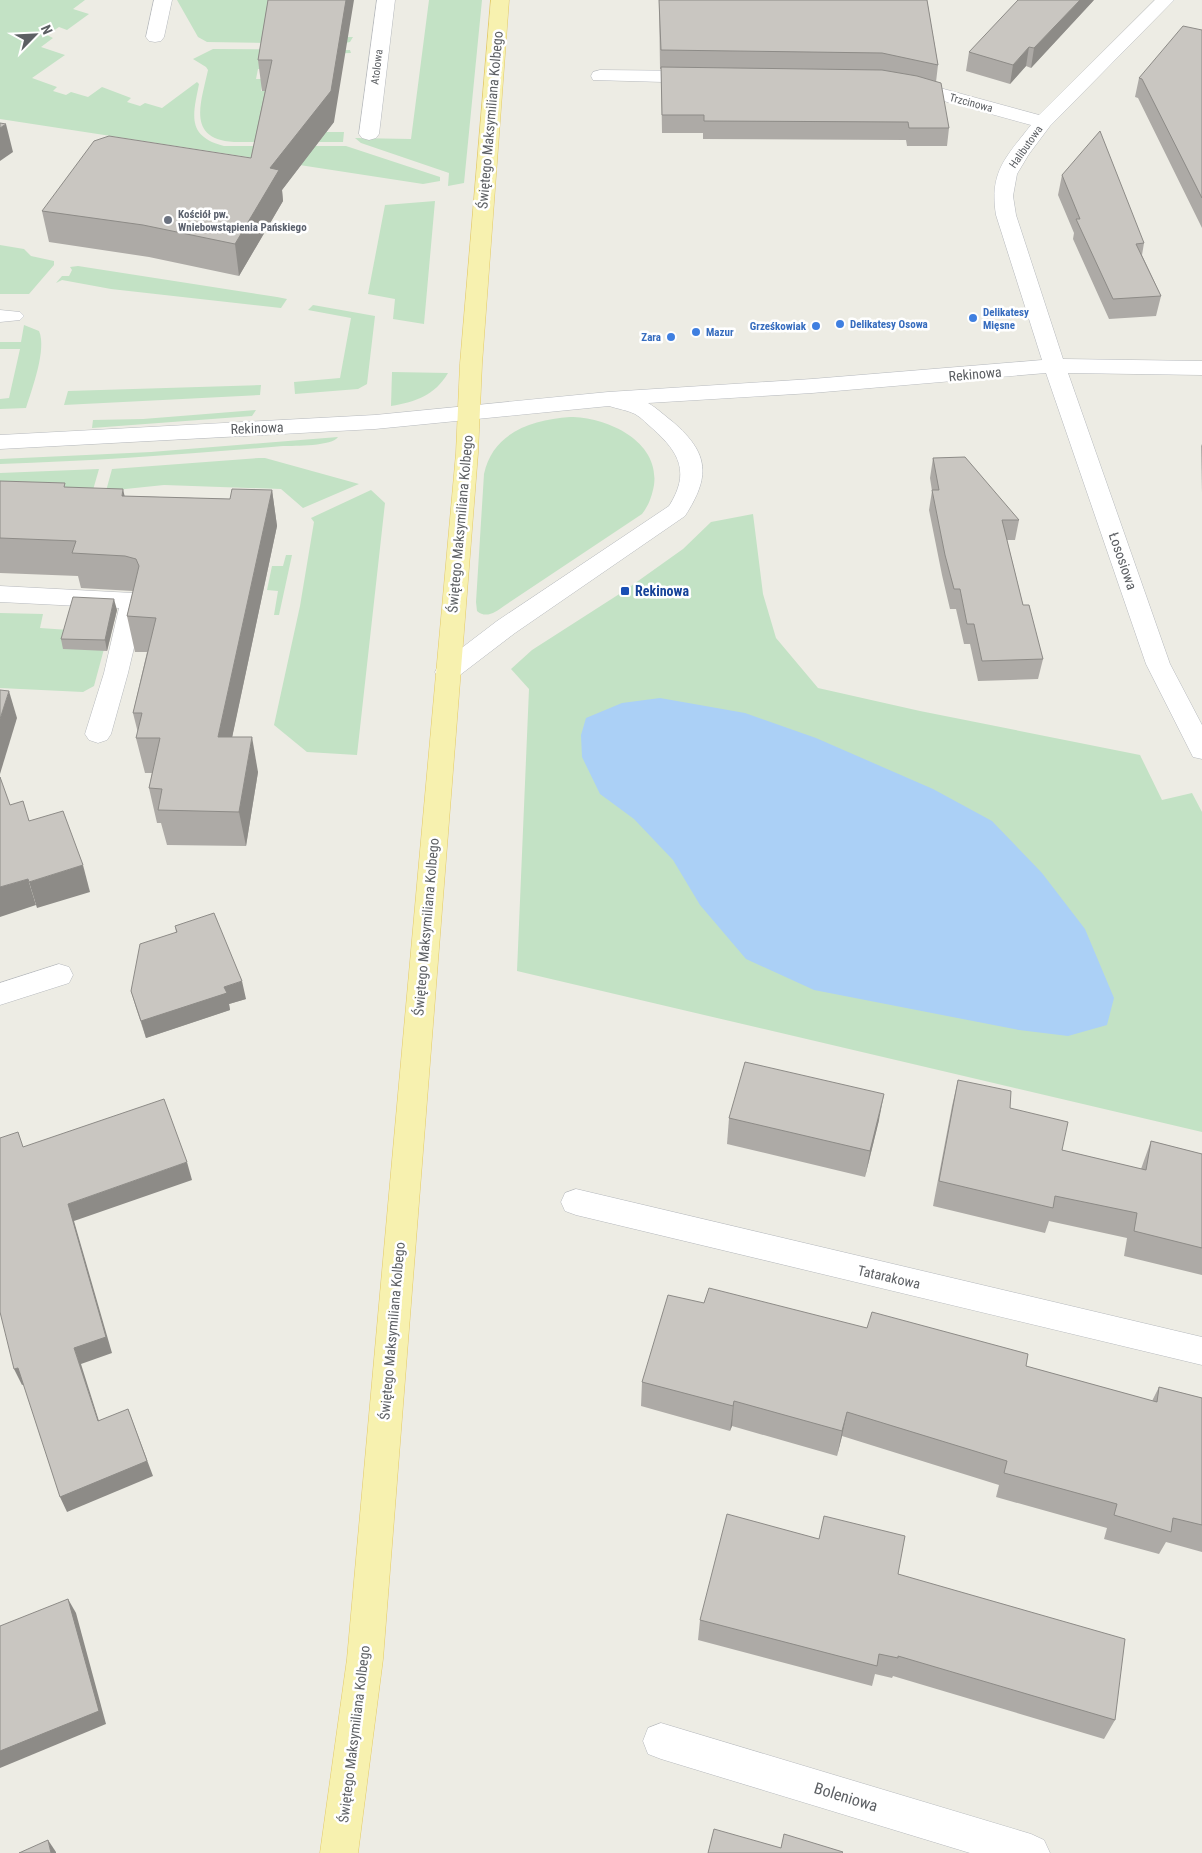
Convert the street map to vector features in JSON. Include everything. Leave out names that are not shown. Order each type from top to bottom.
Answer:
[{"type":"main road","name":"Świętego Maksymiliana Kolbego","points":[[339,1853],[365,1659],[469,412],[470,364],[500,0]]},
{"type":"street","points":[[155,37],[163,0]]},
{"type":"street","name":"Atolowa","points":[[369,134],[386,0]]},
{"type":"street","name":"Halibutowa","points":[[1055,366],[1008,222],[1003,196],[1007,174],[1020,152],[1043,122],[1165,0]]},
{"type":"street","points":[[600,76],[718,77]]},
{"type":"street","name":"Trzcinowa","points":[[890,82],[917,87],[1043,122]]},
{"type":"street","name":"Rekinowa","points":[[0,442],[375,422],[608,399],[832,385],[1055,366],[1202,368]]},
{"type":"street","name":"Łososiowa","points":[[1055,366],[1158,664],[1202,750]]},
{"type":"street","points":[[447,672],[506,627],[677,511],[687,498],[692,485],[691,466],[687,450],[677,437],[642,408],[608,399]]},
{"type":"street","points":[[0,594],[133,601],[116,673],[98,734]]},
{"type":"street","points":[[0,994],[59,975]]},
{"type":"street","name":"Tatarakowa","points":[[576,1202],[1202,1351]]},
{"type":"street","name":"Boleniowa","points":[[660,1741],[1031,1853]]},
{"type":"green space","points":[[0,0],[85,0],[73,9],[89,14],[67,30],[59,27],[47,35],[53,38],[41,47],[65,55],[32,78],[57,87],[53,91],[66,95],[71,92],[88,97],[102,87],[131,98],[127,102],[140,106],[145,103],[162,108],[197,82],[199,84],[195,105],[195,123],[203,136],[212,142],[224,146],[346,146],[440,177],[440,181],[423,184],[0,119]]},
{"type":"green space","points":[[177,0],[306,0],[300,37],[353,37],[350,42],[341,44],[207,42],[198,37]]},
{"type":"green space","points":[[429,0],[482,0],[464,183],[448,186],[449,173],[361,143],[355,138],[411,139]]},
{"type":"green space","points":[[213,49],[350,50],[351,53],[317,54],[266,69],[258,69],[256,79],[263,79],[261,91],[283,91],[276,132],[344,132],[343,142],[234,142],[219,139],[209,134],[203,127],[200,117],[200,106],[208,70],[193,59]]},
{"type":"green space","points":[[435,201],[424,324],[393,319],[395,299],[368,294],[385,205]]},
{"type":"green space","points":[[0,245],[24,249],[31,256],[54,261],[54,265],[29,294],[0,294]]},
{"type":"green space","points":[[78,266],[287,299],[281,308],[111,289],[62,280],[56,283],[62,276],[69,276],[72,270],[70,267]]},
{"type":"green space","points":[[313,305],[375,316],[367,384],[358,389],[295,394],[294,382],[340,378],[351,318],[308,310]]},
{"type":"green space","points":[[24,325],[39,331],[41,339],[40,358],[35,380],[26,408],[0,409],[0,399],[9,398],[20,349],[0,349],[0,342],[21,342]]},
{"type":"green space","points":[[392,372],[448,373],[443,381],[431,392],[417,400],[391,406]]},
{"type":"green space","points":[[261,385],[260,395],[64,405],[68,391]]},
{"type":"green space","points":[[256,410],[252,416],[92,428],[93,420],[143,419]]},
{"type":"green space","points":[[570,417],[600,421],[628,434],[640,444],[649,456],[654,469],[654,485],[648,504],[642,514],[498,610],[487,615],[480,613],[477,611],[476,602],[484,474],[489,460],[505,438],[516,431],[542,421]]},
{"type":"green space","points":[[338,437],[329,442],[313,445],[0,464],[0,459],[151,452]]},
{"type":"green space","points":[[265,458],[359,484],[303,508],[281,489],[164,485],[106,491],[112,469]]},
{"type":"green space","points":[[99,469],[93,490],[0,489],[0,473]]},
{"type":"green space","points":[[371,490],[385,503],[357,755],[307,752],[274,725],[300,606],[314,522],[311,518]]},
{"type":"green space","points":[[753,514],[763,594],[776,638],[818,688],[920,711],[1140,755],[1162,800],[1192,793],[1202,812],[1202,1132],[517,971],[529,689],[511,669],[532,650],[624,591],[683,549],[711,522]]},
{"type":"green space","points":[[286,555],[292,555],[279,615],[274,615],[278,591],[267,590],[272,566],[283,566]]},
{"type":"green space","points":[[0,613],[43,614],[40,628],[69,630],[111,623],[94,686],[83,692],[0,688]]},
{"type":"water","points":[[660,698],[745,713],[816,738],[933,789],[992,821],[1042,873],[1085,929],[1114,998],[1107,1025],[1068,1036],[1019,1030],[814,990],[746,959],[700,905],[673,860],[634,819],[600,794],[582,757],[581,735],[586,718],[622,703]]},
{"type":"building","points":[[268,0],[346,0],[331,91],[270,168],[279,170],[235,244],[143,225],[42,211],[94,141],[109,136],[251,158],[272,60],[258,60]]},
{"type":"building","points":[[659,0],[927,0],[938,65],[882,53],[661,50]]},
{"type":"building","points":[[1018,0],[1080,0],[1034,48],[1029,47],[1013,65],[969,52]]},
{"type":"building","points":[[1183,26],[1202,30],[1202,198],[1142,79],[1139,78]]},
{"type":"building","points":[[661,67],[882,70],[917,76],[941,83],[949,128],[909,128],[908,122],[704,121],[704,115],[662,115]]},
{"type":"building","points":[[1100,131],[1144,243],[1136,244],[1161,296],[1113,299],[1076,219],[1080,219],[1062,175]]},
{"type":"building","points":[[965,457],[1019,520],[1002,520],[1023,605],[1029,605],[1043,659],[982,661],[974,624],[967,624],[960,589],[954,589],[945,555],[932,490],[939,490],[933,458]]},
{"type":"building","points":[[0,481],[65,483],[64,487],[123,489],[122,496],[230,499],[232,489],[272,490],[218,737],[252,737],[239,812],[158,810],[162,789],[149,788],[160,738],[136,738],[142,713],[133,713],[156,618],[127,616],[139,566],[136,559],[125,556],[72,553],[76,541],[0,538]]},
{"type":"building","points":[[73,597],[114,599],[105,640],[61,639]]},
{"type":"building","points":[[0,690],[9,691],[0,719]]},
{"type":"building","points":[[0,777],[10,805],[23,801],[29,821],[63,811],[83,865],[29,882],[28,879],[0,887]]},
{"type":"building","points":[[214,913],[242,981],[224,987],[227,993],[141,1021],[131,991],[140,944],[177,932],[175,926]]},
{"type":"building","points":[[745,1062],[884,1094],[870,1151],[729,1118]]},
{"type":"building","points":[[958,1080],[1011,1091],[1010,1108],[1068,1122],[1062,1150],[1146,1170],[1151,1141],[1202,1154],[1202,1248],[1134,1231],[1137,1213],[1055,1196],[1053,1208],[939,1181]]},
{"type":"building","points":[[164,1099],[187,1162],[68,1204],[106,1337],[74,1348],[98,1421],[128,1409],[147,1461],[60,1497],[18,1368],[14,1369],[0,1312],[0,1138],[18,1132],[23,1147]]},
{"type":"building","points":[[709,1288],[867,1328],[872,1312],[1028,1354],[1026,1366],[1157,1402],[1159,1387],[1202,1398],[1202,1525],[1173,1518],[1171,1532],[1114,1515],[1117,1504],[1004,1473],[1007,1461],[847,1412],[842,1431],[734,1401],[733,1406],[642,1382],[668,1295],[704,1303]]},
{"type":"building","points":[[727,1514],[819,1539],[824,1516],[905,1536],[898,1574],[1125,1639],[1115,1720],[898,1656],[898,1658],[879,1654],[877,1666],[700,1620]]},
{"type":"building","points":[[68,1599],[99,1711],[0,1751],[0,1626]]},
{"type":"building","points":[[714,1829],[781,1848],[784,1834],[843,1852],[708,1853]]},
{"type":"building","points":[[48,1840],[51,1853],[19,1853]]},
{"type":"place","name":"Kościół pw. Wniebowstąpienia Pańskiego","points":[[168,220]]},
{"type":"place","name":"Delikatesy Mięsne","points":[[973,318]]},
{"type":"place","name":"Delikatesy Osowa","points":[[840,324]]},
{"type":"place","name":"Grześkowiak","points":[[816,326]]},
{"type":"place","name":"Mazur","points":[[696,332]]},
{"type":"place","name":"Zara","points":[[671,337]]},
{"type":"place","name":"Rekinowa","points":[[625,591]]}]
